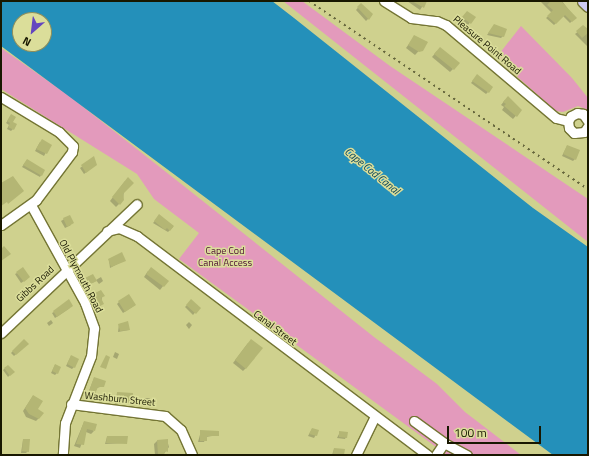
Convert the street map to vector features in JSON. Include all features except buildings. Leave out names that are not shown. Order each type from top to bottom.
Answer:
[{"type":"main road","points":[[583,1],[588,6]]},
{"type":"street","name":"Pleasure Point Road","points":[[384,1],[411,18],[446,25],[556,118],[568,121],[569,128],[574,133],[581,133],[588,126]]},
{"type":"street","points":[[1,97],[77,144],[30,205],[1,225]]},
{"type":"street","points":[[568,121],[571,116],[577,113],[583,114],[588,121]]},
{"type":"street","name":"Gibbs Road","points":[[1,333],[137,204]]},
{"type":"street","name":"Old Plymouth Road","points":[[30,205],[89,311],[94,333],[91,356],[71,404],[65,424],[63,455]]},
{"type":"street","name":"Canal Street","points":[[107,231],[119,228],[131,232],[428,455]]},
{"type":"street","name":"Washburn Street","points":[[71,404],[165,416],[181,430],[192,455]]},
{"type":"street","points":[[356,455],[375,416]]},
{"type":"street","points":[[414,421],[444,443],[467,455]]},
{"type":"street","points":[[436,455],[444,443]]},
{"type":"green space","points":[[283,1],[302,1],[390,66],[588,199],[588,242]]},
{"type":"green space","points":[[521,26],[572,78],[588,98],[588,110],[578,106],[563,112],[556,111],[496,58]]},
{"type":"green space","name":"Cape Cod Canal Access","points":[[1,48],[68,95],[374,337],[437,384],[465,412],[521,455],[447,455],[179,259],[199,233],[154,199],[137,174],[1,89]]},
{"type":"water","name":"Cape Cod Canal","points":[[1,1],[272,1],[533,208],[588,247],[588,455],[553,455],[1,46]]},
{"type":"railway","points":[[309,1],[588,189]]}]
